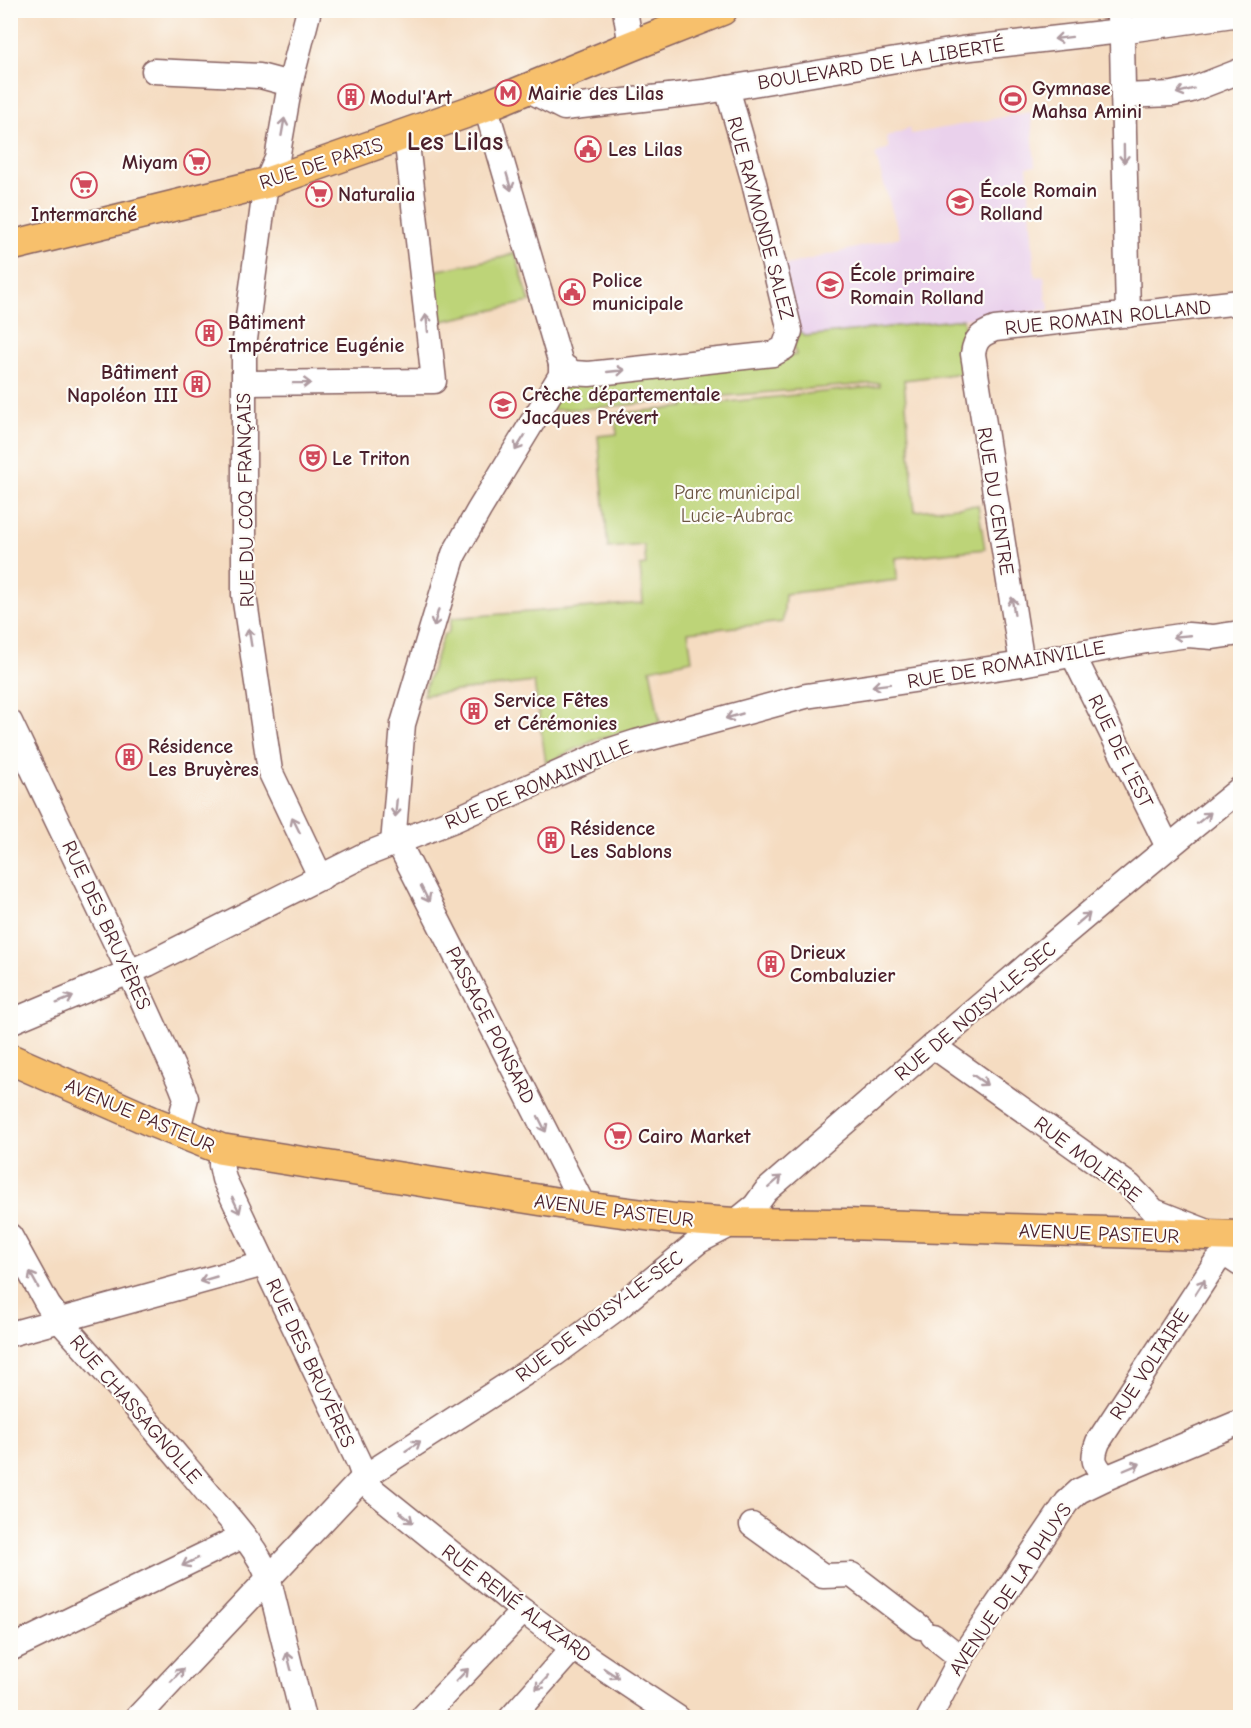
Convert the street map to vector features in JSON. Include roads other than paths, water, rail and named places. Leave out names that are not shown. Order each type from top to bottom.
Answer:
[{"type":"main road","name":"RUE DE PARIS","points":[[10,246],[266,183],[488,105],[722,10]]},
{"type":"main road","name":"AVENUE PASTEUR","points":[[10,1059],[221,1149],[584,1207],[675,1219],[734,1223],[845,1224],[1232,1248]]},
{"type":"street","name":"RUE DU COQ FRANÇAIS","points":[[309,10],[290,84],[277,159],[266,183],[244,347],[244,595],[270,771],[321,878]]},
{"type":"street","points":[[625,10],[631,46]]},
{"type":"street","name":"BOULEVARD DE LA LIBERTÉ","points":[[527,89],[564,108],[728,88],[1120,21],[1240,14]]},
{"type":"street","points":[[1120,21],[1128,315]]},
{"type":"street","points":[[154,71],[260,76],[290,84]]},
{"type":"street","points":[[1123,96],[1173,94],[1191,90],[1240,71]]},
{"type":"street","name":"RUE RAYMONDE SALEZ","points":[[561,370],[589,374],[773,354],[784,348],[790,331],[728,88]]},
{"type":"street","points":[[396,843],[403,724],[454,554],[561,370],[489,118],[488,105]]},
{"type":"street","points":[[244,383],[434,381],[406,135]]},
{"type":"street","name":"RUE ROMAIN ROLLAND","points":[[978,338],[995,329],[1240,302]]},
{"type":"street","name":"RUE DU CENTRE","points":[[978,338],[973,354],[1022,664]]},
{"type":"street","name":"RUE DE ROMAINVILLE","points":[[10,1022],[130,973],[362,856],[454,820],[608,751],[636,742],[806,696],[1022,664],[1114,646],[1188,635],[1213,637],[1240,633]]},
{"type":"street","name":"RUE DE L'EST","points":[[1073,655],[1168,847]]},
{"type":"street","name":"RUE DES BRUYÈRES","points":[[10,722],[181,1085],[186,1098],[177,1132]]},
{"type":"street","name":"RUE DE NOISY-LE-SEC","points":[[137,1718],[364,1477],[555,1354],[620,1306],[699,1241],[734,1223],[755,1206],[766,1191],[933,1046],[1240,789]]},
{"type":"street","name":"PASSAGE PONSARD","points":[[396,843],[584,1207]]},
{"type":"street","name":"RUE MOLIÈRE","points":[[933,1046],[1130,1186],[1154,1210],[1232,1248]]},
{"type":"street","name":"RUE DES BRUYÈRES","points":[[221,1149],[224,1179],[364,1477]]},
{"type":"street","name":"RUE CHASSAGNOLLE","points":[[10,1236],[48,1305],[59,1320],[157,1431],[263,1563],[303,1718]]},
{"type":"street","name":"RUE VOLTAIRE","points":[[1106,1478],[1096,1466],[1093,1454],[1098,1442],[1216,1262],[1232,1248]]},
{"type":"street","points":[[10,1334],[264,1264]]},
{"type":"street","name":"AVENUE DE LA DHUYS","points":[[928,1718],[962,1658],[1067,1502],[1079,1491],[1106,1478],[1240,1422]]},
{"type":"street","name":"RUE RENÉ ALAZARD","points":[[364,1477],[373,1490],[523,1611],[573,1648],[678,1718]]},
{"type":"street","points":[[752,1525],[823,1576],[852,1575],[962,1658]]},
{"type":"street","points":[[10,1649],[243,1536]]},
{"type":"street","points":[[422,1718],[523,1611]]},
{"type":"street","points":[[511,1718],[573,1648]]},
{"type":"place","name":"Mairie des Lilas","points":[[508,93]]},
{"type":"place","name":"Modul'Art","points":[[351,97]]},
{"type":"place","name":"Gymnase Mahsa Amini","points":[[1013,99]]},
{"type":"place","name":"Les Lilas","points":[[588,149]]},
{"type":"place","name":"Miyam","points":[[197,162]]},
{"type":"place","name":"Intermarché","points":[[84,185]]},
{"type":"place","name":"Naturalia","points":[[319,194]]},
{"type":"place","name":"École Romain Rolland","points":[[960,202]]},
{"type":"place","name":"École primaire Romain Rolland","points":[[830,285]]},
{"type":"place","name":"Police municipale","points":[[572,292]]},
{"type":"place","name":"Bâtiment Impératrice Eugénie","points":[[209,333]]},
{"type":"place","name":"Bâtiment Napoléon III","points":[[197,384]]},
{"type":"place","name":"Crèche départementale Jacques Prévert","points":[[503,405]]},
{"type":"place","name":"Le Triton","points":[[313,458]]},
{"type":"place","name":"Service Fêtes et Cérémonies","points":[[474,711]]},
{"type":"place","name":"Résidence Les Bruyères","points":[[129,757]]},
{"type":"place","name":"Résidence Les Sablons","points":[[551,840]]},
{"type":"place","name":"Drieux Combaluzier","points":[[771,964]]},
{"type":"place","name":"Cairo Market","points":[[618,1136]]},
{"type":"district","name":"Les Lilas","points":[[455,141]]},
{"type":"park label","name":"Parc municipal Lucie-Aubrac","points":[[737,504]]}]
